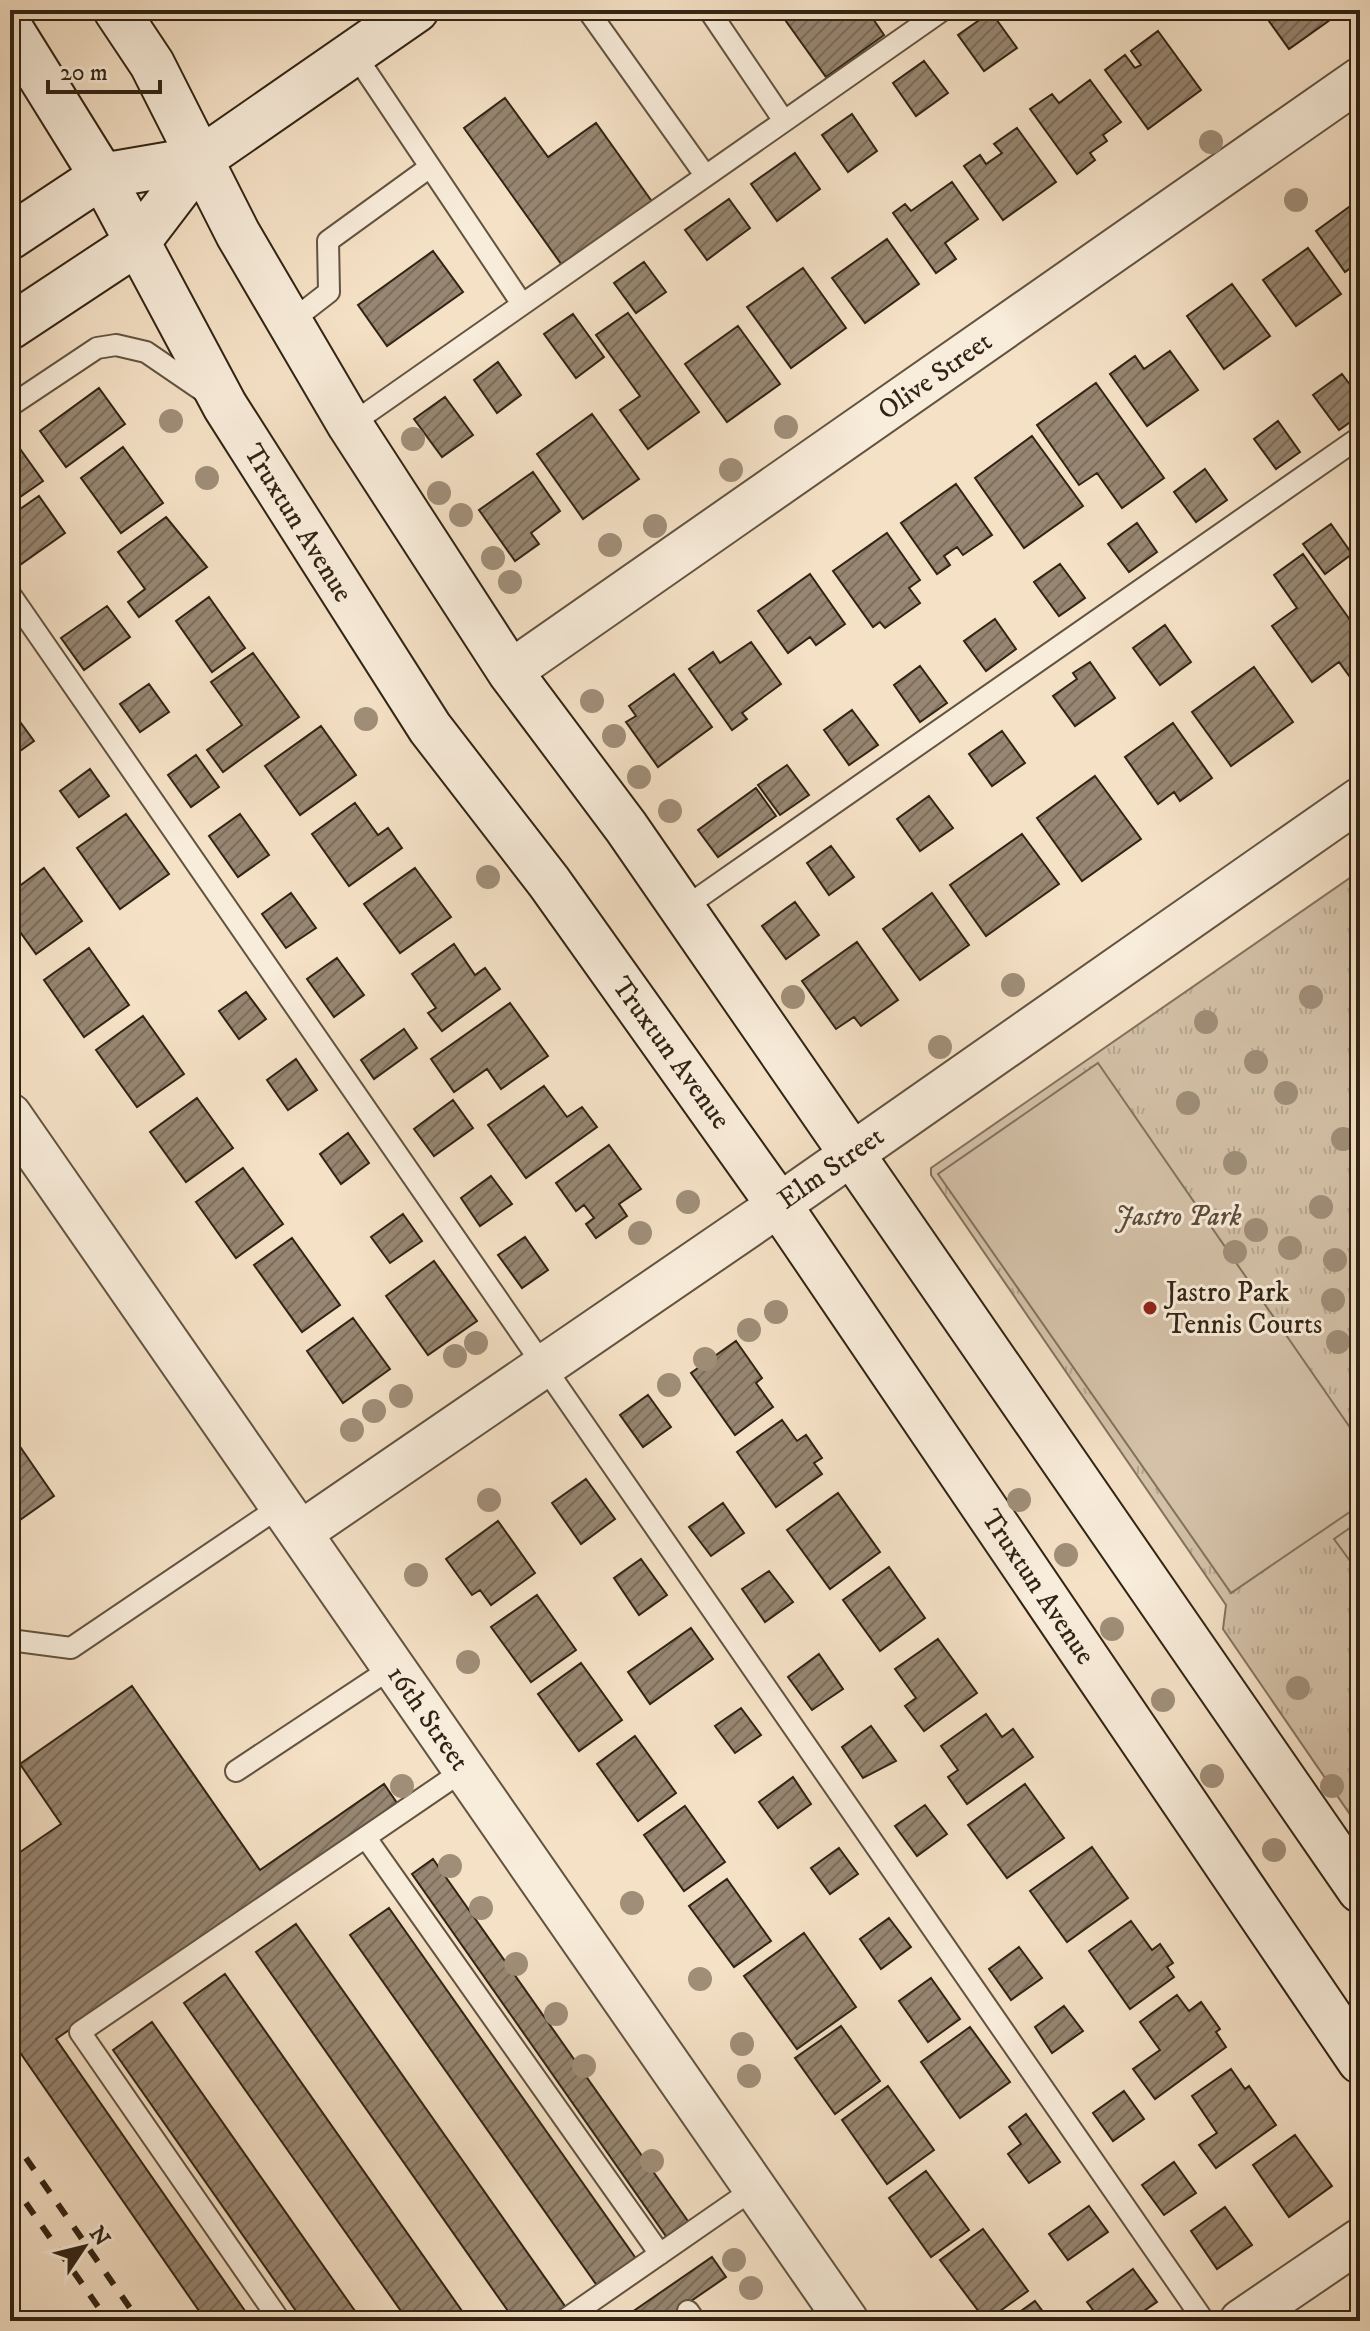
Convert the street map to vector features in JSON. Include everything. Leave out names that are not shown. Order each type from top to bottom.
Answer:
[{"type":"main road","points":[[116,10],[152,64],[289,323],[350,425],[510,672],[626,827],[1360,1890]]},
{"type":"main road","points":[[10,327],[137,243],[201,159],[416,10]]},
{"type":"main road","name":"Truxtun Avenue","points":[[10,28],[102,176],[225,406],[430,728],[558,895],[779,1205],[1360,2061]]},
{"type":"main road","points":[[10,237],[102,176],[201,159]]},
{"type":"street","name":"Olive Street","points":[[510,672],[1360,79]]},
{"type":"street","name":"Elm Street","points":[[290,1519],[543,1366],[1360,799]]},
{"type":"street","name":"16th Street","points":[[10,1115],[755,2188],[838,2318]]},
{"type":"street","points":[[1241,2321],[1360,2240]]},
{"type":"lane","points":[[593,10],[591,15],[705,175]]},
{"type":"lane","points":[[709,10],[784,121]]},
{"type":"lane","points":[[350,425],[943,10]]},
{"type":"lane","points":[[354,53],[522,304]]},
{"type":"lane","points":[[289,323],[329,292],[328,241],[430,167]]},
{"type":"lane","points":[[10,406],[97,348],[116,345],[146,352],[225,406]]},
{"type":"lane","points":[[681,910],[1360,437]]},
{"type":"lane","points":[[10,594],[1204,2321]]},
{"type":"lane","points":[[10,1640],[71,1648],[290,1519]]},
{"type":"lane","points":[[236,1771],[393,1667]]},
{"type":"lane","points":[[280,2321],[80,2032],[464,1770]]},
{"type":"lane","points":[[366,1838],[660,2254]]},
{"type":"lane","points":[[563,2321],[755,2188]]},
{"type":"green space","name":"Jastro Park","points":[[1360,871],[1360,1829],[1223,1629],[1226,1605],[931,1175],[931,1168]]},
{"type":"green space","name":"Jastro Park Tennis Courts","points":[[1098,1063],[1360,1442],[1360,1505],[1231,1593],[938,1174]]},
{"type":"green space","points":[[1360,1521],[1360,1566],[1356,1569],[1334,1539]]},
{"type":"building","points":[[778,10],[867,10],[884,35],[826,77]]},
{"type":"building","points":[[1261,10],[1344,10],[1289,49]]},
{"type":"building","points":[[991,12],[1017,48],[984,71],[958,35]]},
{"type":"building","points":[[1158,31],[1201,90],[1148,129],[1105,70],[1125,55],[1135,68],[1141,65],[1131,51]]},
{"type":"building","points":[[924,61],[948,93],[916,116],[893,83]]},
{"type":"building","points":[[1090,80],[1121,122],[1103,135],[1107,141],[1090,153],[1095,160],[1077,174],[1030,109],[1052,94],[1059,103]]},
{"type":"building","points":[[505,98],[548,157],[596,123],[653,203],[564,268],[464,128]]},
{"type":"building","points":[[852,114],[877,151],[848,172],[822,135]]},
{"type":"building","points":[[1017,128],[1056,182],[1003,220],[964,166],[980,155],[986,164],[1002,153],[994,144]]},
{"type":"building","points":[[795,153],[820,189],[777,221],[751,184]]},
{"type":"building","points":[[952,182],[978,219],[945,243],[956,259],[936,273],[893,213],[905,204],[911,211]]},
{"type":"building","points":[[729,199],[750,228],[707,260],[685,230]]},
{"type":"building","points":[[1360,199],[1360,261],[1345,272],[1316,231]]},
{"type":"building","points":[[887,239],[919,284],[865,323],[832,278]]},
{"type":"building","points":[[1308,248],[1341,294],[1296,326],[1263,280]]},
{"type":"building","points":[[433,251],[463,292],[387,346],[358,305]]},
{"type":"building","points":[[644,262],[666,292],[636,313],[614,283]]},
{"type":"building","points":[[803,268],[846,328],[791,368],[747,307]]},
{"type":"building","points":[[1232,284],[1270,336],[1224,369],[1187,316]]},
{"type":"building","points":[[628,313],[699,412],[648,449],[620,410],[640,396],[596,335]]},
{"type":"building","points":[[573,314],[604,357],[576,378],[544,334]]},
{"type":"building","points":[[738,326],[780,384],[727,422],[685,364]]},
{"type":"building","points":[[1170,351],[1198,390],[1147,426],[1110,374],[1135,356],[1144,369]]},
{"type":"building","points":[[498,362],[521,395],[497,413],[474,380]]},
{"type":"building","points":[[1342,374],[1360,398],[1360,415],[1339,430],[1313,395]]},
{"type":"building","points":[[1096,383],[1164,478],[1122,508],[1097,473],[1079,485],[1037,425]]},
{"type":"building","points":[[99,388],[125,424],[66,467],[40,431]]},
{"type":"building","points":[[445,397],[473,435],[442,457],[414,419]]},
{"type":"building","points":[[592,414],[639,479],[583,519],[537,454]]},
{"type":"building","points":[[1278,421],[1300,452],[1276,469],[1254,439]]},
{"type":"building","points":[[1032,436],[1083,506],[1024,548],[975,478]]},
{"type":"building","points":[[18,446],[43,481],[10,504],[10,451]]},
{"type":"building","points":[[123,447],[163,503],[121,533],[81,478]]},
{"type":"building","points":[[1205,469],[1227,500],[1196,522],[1174,492]]},
{"type":"building","points":[[533,472],[560,511],[531,533],[539,544],[515,561],[479,510]]},
{"type":"building","points":[[956,484],[992,535],[963,555],[957,547],[944,556],[950,565],[937,574],[901,523]]},
{"type":"building","points":[[39,496],[65,533],[17,567],[10,557],[10,516]]},
{"type":"building","points":[[166,517],[207,567],[139,617],[128,602],[145,589],[118,552]]},
{"type":"building","points":[[1137,523],[1157,552],[1129,572],[1108,544]]},
{"type":"building","points":[[1331,524],[1352,554],[1325,574],[1303,544]]},
{"type":"building","points":[[887,533],[920,580],[909,588],[920,603],[885,628],[880,622],[873,627],[833,571]]},
{"type":"building","points":[[1303,554],[1360,634],[1360,691],[1339,662],[1312,682],[1272,626],[1297,608],[1274,575]]},
{"type":"building","points":[[1060,564],[1085,598],[1059,616],[1034,582]]},
{"type":"building","points":[[810,574],[845,624],[816,645],[810,637],[788,653],[758,611]]},
{"type":"building","points":[[209,597],[245,648],[212,672],[176,621]]},
{"type":"building","points":[[107,606],[130,637],[84,670],[61,638]]},
{"type":"building","points":[[995,619],[1016,649],[986,671],[964,641]]},
{"type":"building","points":[[1165,625],[1191,662],[1160,685],[1133,648]]},
{"type":"building","points":[[751,642],[781,684],[742,713],[747,719],[732,730],[689,669],[713,652],[720,663]]},
{"type":"building","points":[[253,653],[299,717],[223,772],[207,750],[242,725],[211,682]]},
{"type":"building","points":[[1090,662],[1115,698],[1075,726],[1053,696],[1077,679],[1073,673]]},
{"type":"building","points":[[920,666],[947,703],[920,722],[894,685]]},
{"type":"building","points":[[1254,667],[1293,722],[1231,766],[1192,712]]},
{"type":"building","points":[[674,674],[712,727],[658,767],[626,722],[636,716],[629,706]]},
{"type":"building","points":[[149,684],[169,712],[140,732],[120,704]]},
{"type":"building","points":[[10,708],[34,741],[10,758]]},
{"type":"building","points":[[852,710],[878,745],[849,765],[824,730]]},
{"type":"building","points":[[1173,723],[1212,778],[1180,801],[1174,792],[1158,804],[1125,757]]},
{"type":"building","points":[[321,726],[356,775],[300,815],[265,766]]},
{"type":"building","points":[[1002,731],[1025,763],[992,786],[969,754]]},
{"type":"building","points":[[196,755],[219,787],[191,807],[168,775]]},
{"type":"building","points":[[787,765],[809,795],[780,815],[758,785]]},
{"type":"building","points":[[90,769],[109,796],[79,817],[60,791]]},
{"type":"building","points":[[1095,776],[1141,839],[1082,881],[1037,818]]},
{"type":"building","points":[[756,788],[776,816],[718,857],[698,830]]},
{"type":"building","points":[[929,796],[953,828],[920,851],[897,819]]},
{"type":"building","points":[[355,803],[378,835],[388,828],[402,848],[349,886],[312,834]]},
{"type":"building","points":[[126,814],[169,874],[120,909],[77,848]]},
{"type":"building","points":[[240,814],[269,855],[238,877],[209,836]]},
{"type":"building","points":[[1022,834],[1059,884],[986,936],[950,885]]},
{"type":"building","points":[[831,846],[854,877],[829,895],[807,863]]},
{"type":"building","points":[[44,868],[82,921],[36,954],[10,918],[10,893]]},
{"type":"building","points":[[415,868],[451,917],[400,953],[364,904]]},
{"type":"building","points":[[291,893],[316,928],[286,948],[262,914]]},
{"type":"building","points":[[932,893],[969,945],[920,980],[883,929]]},
{"type":"building","points":[[795,902],[819,935],[786,959],[762,926]]},
{"type":"building","points":[[857,942],[898,1000],[861,1026],[854,1017],[836,1029],[802,981]]},
{"type":"building","points":[[454,944],[475,975],[485,968],[500,989],[442,1031],[428,1013],[436,1008],[412,974]]},
{"type":"building","points":[[89,948],[129,1005],[84,1037],[44,980]]},
{"type":"building","points":[[337,958],[364,995],[334,1017],[307,979]]},
{"type":"building","points":[[246,992],[266,1019],[239,1039],[219,1011]]},
{"type":"building","points":[[510,1003],[548,1056],[501,1089],[487,1069],[454,1092],[431,1059]]},
{"type":"building","points":[[143,1016],[184,1074],[137,1107],[96,1050]]},
{"type":"building","points":[[404,1029],[417,1048],[374,1079],[361,1060]]},
{"type":"building","points":[[296,1059],[317,1090],[288,1110],[267,1080]]},
{"type":"building","points":[[544,1086],[567,1117],[582,1107],[597,1127],[526,1178],[488,1125]]},
{"type":"building","points":[[197,1098],[233,1148],[186,1182],[150,1132]]},
{"type":"building","points":[[453,1100],[473,1128],[434,1156],[414,1129]]},
{"type":"building","points":[[348,1133],[369,1163],[341,1184],[320,1154]]},
{"type":"building","points":[[609,1145],[641,1189],[619,1204],[627,1216],[596,1238],[586,1224],[594,1218],[584,1205],[576,1211],[556,1183]]},
{"type":"building","points":[[243,1168],[283,1224],[236,1258],[196,1202]]},
{"type":"building","points":[[491,1176],[512,1204],[480,1226],[461,1198]]},
{"type":"building","points":[[403,1214],[422,1241],[390,1263],[371,1237]]},
{"type":"building","points":[[525,1237],[548,1270],[522,1288],[498,1255]]},
{"type":"building","points":[[292,1238],[340,1305],[302,1332],[254,1265]]},
{"type":"building","points":[[434,1261],[477,1321],[428,1355],[386,1296]]},
{"type":"building","points":[[353,1318],[390,1369],[343,1403],[307,1351]]},
{"type":"building","points":[[736,1341],[762,1378],[756,1383],[773,1407],[735,1435],[691,1373]]},
{"type":"building","points":[[648,1395],[671,1427],[643,1447],[620,1415]]},
{"type":"building","points":[[782,1420],[797,1441],[806,1435],[822,1458],[814,1463],[822,1474],[776,1507],[737,1452]]},
{"type":"building","points":[[10,1432],[54,1496],[10,1527]]},
{"type":"building","points":[[586,1479],[615,1519],[581,1544],[552,1503]]},
{"type":"building","points":[[838,1493],[880,1552],[830,1589],[787,1530]]},
{"type":"building","points":[[723,1503],[744,1533],[711,1556],[689,1527]]},
{"type":"building","points":[[498,1521],[535,1573],[491,1605],[480,1590],[472,1595],[446,1559]]},
{"type":"building","points":[[641,1559],[667,1595],[639,1615],[614,1578]]},
{"type":"building","points":[[889,1567],[925,1618],[880,1651],[843,1600]]},
{"type":"building","points":[[769,1571],[793,1602],[765,1622],[742,1589]]},
{"type":"building","points":[[537,1595],[576,1650],[531,1682],[491,1627]]},
{"type":"building","points":[[691,1628],[713,1659],[650,1704],[628,1672]]},
{"type":"building","points":[[938,1639],[977,1693],[924,1731],[905,1706],[916,1698],[895,1669]]},
{"type":"building","points":[[819,1654],[843,1689],[812,1710],[788,1677]]},
{"type":"building","points":[[581,1663],[622,1720],[579,1751],[538,1694]]},
{"type":"building","points":[[132,1686],[260,1870],[384,1784],[397,1803],[56,2039],[252,2321],[206,2321],[10,2038],[10,1859],[61,1824],[20,1764]]},
{"type":"building","points":[[741,1708],[761,1735],[735,1753],[715,1726]]},
{"type":"building","points":[[986,1714],[1002,1737],[1013,1729],[1033,1757],[967,1804],[948,1777],[958,1770],[941,1746]]},
{"type":"building","points":[[871,1726],[896,1761],[863,1778],[842,1747]]},
{"type":"building","points":[[635,1736],[676,1793],[638,1821],[597,1764]]},
{"type":"building","points":[[793,1777],[811,1804],[778,1828],[759,1802]]},
{"type":"building","points":[[1025,1784],[1064,1838],[1007,1878],[968,1825]]},
{"type":"building","points":[[925,1805],[947,1834],[917,1856],[895,1826]]},
{"type":"building","points":[[685,1806],[725,1862],[684,1891],[644,1835]]},
{"type":"building","points":[[1092,1847],[1128,1898],[1067,1942],[1030,1891]]},
{"type":"building","points":[[839,1848],[858,1874],[830,1894],[811,1868]]},
{"type":"building","points":[[433,1859],[690,2224],[668,2239],[412,1874]]},
{"type":"building","points":[[727,1879],[771,1941],[734,1967],[689,1906]]},
{"type":"building","points":[[389,1908],[637,2260],[598,2287],[350,1935]]},
{"type":"building","points":[[889,1918],[911,1947],[881,1969],[860,1939]]},
{"type":"building","points":[[1131,1921],[1152,1950],[1160,1944],[1173,1963],[1167,1967],[1174,1977],[1130,2009],[1089,1951]]},
{"type":"building","points":[[296,1924],[567,2309],[550,2321],[515,2321],[256,1952]]},
{"type":"building","points":[[804,1933],[856,2007],[797,2049],[744,1976]]},
{"type":"building","points":[[1019,1947],[1042,1978],[1011,2000],[989,1969]]},
{"type":"building","points":[[225,1974],[469,2321],[408,2321],[184,2003]]},
{"type":"building","points":[[931,1978],[960,2019],[928,2042],[899,2001]]},
{"type":"building","points":[[1177,1995],[1189,2011],[1201,2002],[1220,2029],[1216,2032],[1226,2047],[1155,2099],[1133,2069],[1160,2050],[1140,2022]]},
{"type":"building","points":[[1064,2006],[1083,2031],[1052,2053],[1035,2027]]},
{"type":"building","points":[[152,2022],[362,2321],[303,2321],[113,2050]]},
{"type":"building","points":[[841,2026],[880,2081],[835,2114],[795,2058]]},
{"type":"building","points":[[970,2027],[1010,2082],[960,2118],[921,2062]]},
{"type":"building","points":[[1231,2069],[1245,2089],[1249,2086],[1276,2125],[1216,2168],[1199,2145],[1217,2133],[1192,2096]]},
{"type":"building","points":[[888,2086],[934,2150],[887,2184],[842,2120]]},
{"type":"building","points":[[1124,2091],[1144,2119],[1113,2141],[1093,2113]]},
{"type":"building","points":[[1026,2114],[1060,2162],[1029,2183],[1008,2154],[1021,2144],[1009,2127]]},
{"type":"building","points":[[1295,2135],[1332,2186],[1289,2217],[1253,2165]]},
{"type":"building","points":[[1174,2162],[1196,2193],[1164,2215],[1142,2185]]},
{"type":"building","points":[[926,2171],[969,2230],[931,2257],[889,2198]]},
{"type":"building","points":[[1089,2206],[1108,2232],[1068,2260],[1049,2234]]},
{"type":"building","points":[[1225,2207],[1252,2245],[1217,2269],[1191,2231]]},
{"type":"building","points":[[983,2229],[1028,2291],[986,2321],[940,2260]]},
{"type":"building","points":[[712,2257],[726,2277],[662,2321],[619,2321]]},
{"type":"building","points":[[1133,2269],[1157,2302],[1129,2321],[1101,2321],[1087,2302]]},
{"type":"building","points":[[1035,2301],[1050,2321],[1007,2321]]},
{"type":"railway","points":[[10,2135],[139,2321]]},
{"type":"railway","points":[[10,2180],[108,2321]]},
{"type":"place","name":"Jastro Park Tennis Courts","points":[[1150,1308]]}]
